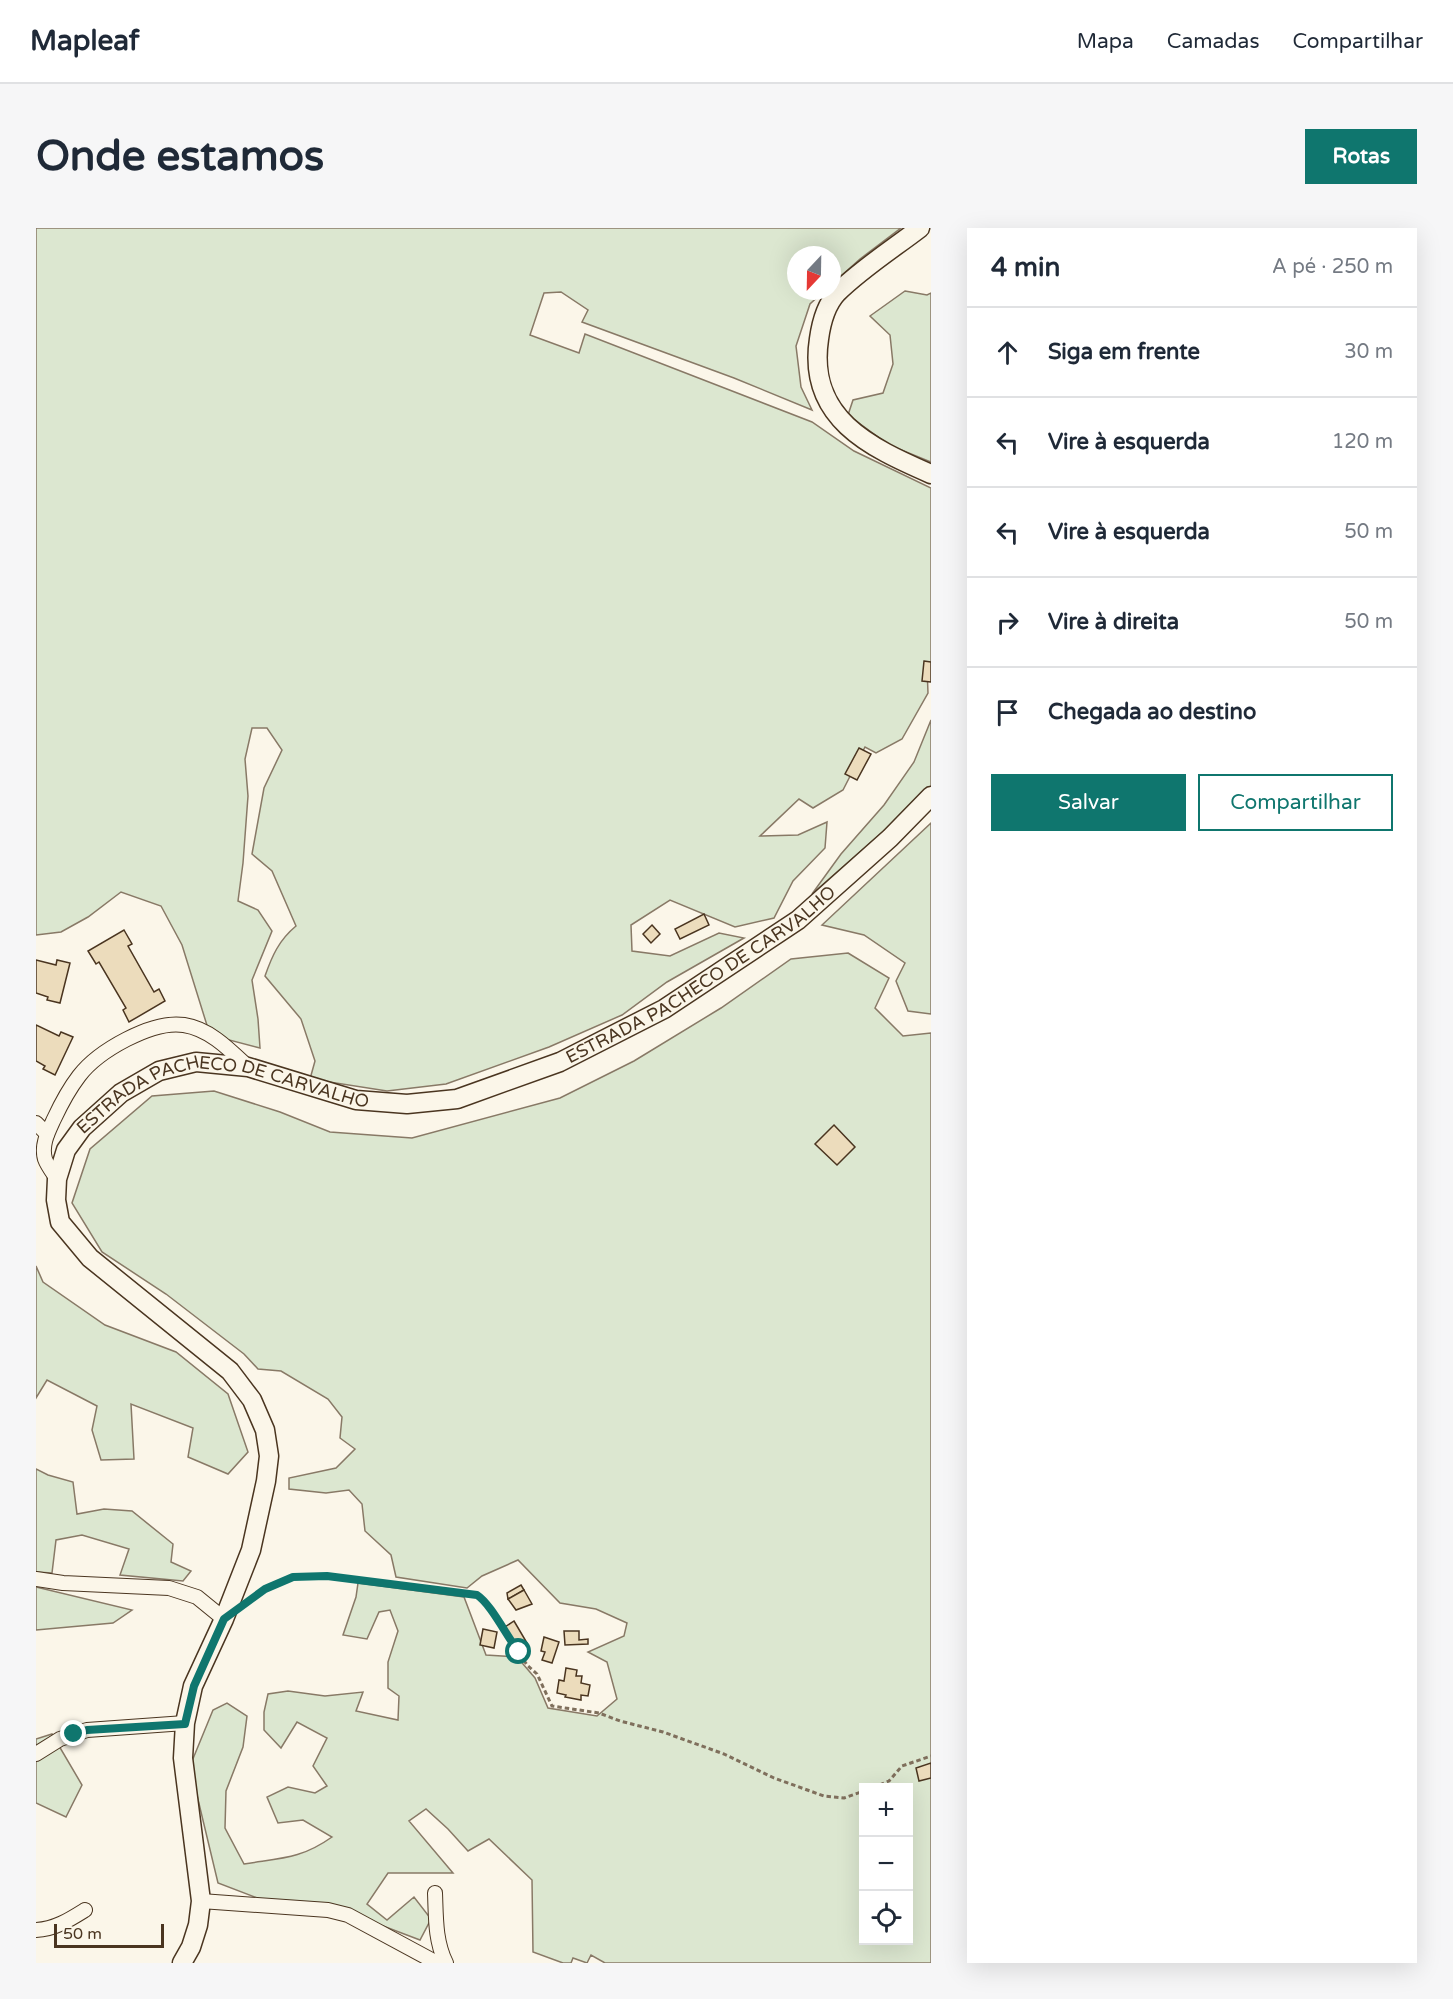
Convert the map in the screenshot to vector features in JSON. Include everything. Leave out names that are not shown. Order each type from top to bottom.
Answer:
[{"type":"main road","points":[[920,228],[836,295],[822,321],[817,351],[819,381],[835,415],[862,439],[931,474]]},
{"type":"main road","name":"ESTRADA PACHECO DE CARVALHO","points":[[182,1963],[191,1947],[198,1925],[201,1900],[183,1758],[185,1724],[194,1686],[251,1550],[269,1456],[265,1430],[252,1400],[230,1371],[90,1258],[60,1222],[56,1200],[57,1179],[66,1150],[82,1128],[121,1094],[159,1071],[196,1062],[249,1067],[356,1100],[407,1104],[457,1099],[560,1062],[664,1009],[798,920],[890,838],[931,796]]},
{"type":"street","points":[[57,1179],[45,1160],[44,1145],[47,1134],[63,1100],[81,1074],[104,1053],[136,1035],[163,1026],[183,1025],[203,1031],[229,1048],[249,1067]]},
{"type":"street","points":[[36,1123],[47,1134]]},
{"type":"street","points":[[36,1579],[169,1588],[197,1597],[224,1619]]},
{"type":"street","points":[[36,1754],[60,1739],[87,1730],[185,1724]]},
{"type":"street","points":[[435,1893],[437,1935],[446,1963]]},
{"type":"street","points":[[201,1900],[328,1910],[348,1915],[436,1963]]},
{"type":"street","points":[[36,1930],[48,1929],[63,1923],[85,1910]]},
{"type":"path","points":[[224,1619],[265,1589],[293,1577],[327,1576],[470,1593],[487,1604],[508,1639],[528,1666],[537,1674],[552,1706],[599,1713],[663,1732],[724,1754],[774,1778],[824,1796],[844,1798],[859,1793]]},
{"type":"path","points":[[884,1783],[902,1766],[931,1756]]},
{"type":"green space","points":[[36,228],[901,228],[841,276],[841,246],[787,246],[787,300],[814,300],[810,304],[796,346],[801,387],[812,410],[734,378],[582,322],[588,310],[561,292],[544,293],[530,335],[579,353],[585,334],[812,422],[854,451],[931,488],[931,666],[927,667],[928,693],[902,739],[876,753],[865,747],[843,790],[813,808],[799,799],[760,836],[798,835],[827,822],[825,848],[793,881],[774,918],[735,927],[670,900],[631,925],[632,951],[670,956],[719,933],[744,938],[667,982],[622,1015],[549,1047],[446,1084],[387,1091],[310,1079],[315,1061],[301,1019],[265,976],[277,949],[296,926],[272,871],[252,854],[264,788],[282,750],[267,728],[252,728],[245,759],[248,796],[238,901],[258,910],[272,931],[252,980],[260,1048],[210,1035],[182,945],[161,906],[121,892],[88,917],[61,932],[36,935]]},
{"type":"green space","points":[[905,291],[927,295],[931,293],[931,462],[889,445],[848,415],[853,400],[883,393],[893,364],[890,335],[870,316]]},
{"type":"green space","points":[[931,720],[931,786],[903,814],[812,894],[841,854],[884,805],[914,762]]},
{"type":"green space","points":[[931,823],[931,1014],[908,1011],[896,981],[905,963],[864,935],[822,925]]},
{"type":"green space","points":[[848,953],[889,978],[875,1008],[903,1036],[931,1033],[931,1963],[605,1963],[591,1955],[587,1963],[573,1958],[571,1963],[563,1963],[533,1952],[532,1880],[489,1839],[468,1851],[426,1809],[409,1821],[453,1873],[388,1873],[367,1904],[387,1920],[414,1897],[431,1919],[420,1940],[362,1918],[273,1904],[218,1883],[190,1766],[213,1710],[227,1703],[247,1716],[243,1747],[226,1791],[225,1828],[244,1864],[300,1854],[332,1837],[303,1820],[278,1823],[267,1797],[288,1787],[315,1793],[327,1786],[313,1766],[327,1738],[297,1722],[281,1748],[264,1730],[264,1712],[268,1694],[288,1691],[325,1696],[363,1692],[356,1711],[398,1720],[399,1696],[388,1688],[388,1662],[398,1631],[390,1610],[379,1612],[367,1639],[343,1635],[356,1597],[358,1583],[464,1597],[486,1655],[517,1657],[535,1678],[548,1708],[597,1716],[617,1699],[607,1662],[588,1652],[624,1636],[627,1623],[596,1609],[560,1603],[518,1560],[482,1576],[467,1588],[396,1577],[391,1555],[365,1531],[362,1504],[349,1490],[326,1493],[289,1489],[289,1478],[336,1468],[355,1449],[340,1438],[342,1417],[328,1399],[281,1371],[258,1369],[244,1354],[166,1294],[102,1252],[72,1203],[90,1149],[152,1096],[214,1091],[280,1112],[330,1132],[412,1138],[560,1098],[634,1061],[721,1008],[791,959]]},
{"type":"green space","points":[[36,1266],[43,1282],[105,1325],[176,1352],[228,1394],[248,1452],[228,1474],[188,1457],[193,1428],[131,1404],[134,1459],[101,1460],[92,1430],[97,1406],[47,1380],[36,1398]]},
{"type":"green space","points":[[36,1469],[73,1482],[77,1514],[104,1509],[132,1511],[173,1544],[171,1562],[191,1571],[183,1581],[120,1575],[129,1549],[82,1535],[56,1540],[52,1573],[36,1572]]},
{"type":"green space","points":[[36,1587],[132,1610],[113,1623],[36,1630]]},
{"type":"green space","points":[[52,1734],[82,1785],[66,1817],[36,1803],[36,1739]]},
{"type":"building","points":[[924,661],[931,662],[931,682],[922,681]]},
{"type":"building","points":[[859,748],[871,754],[857,780],[845,774]]},
{"type":"building","points":[[704,914],[709,925],[680,939],[675,929]]},
{"type":"building","points":[[652,925],[660,934],[651,943],[643,934]]},
{"type":"building","points":[[124,930],[132,944],[128,946],[154,992],[159,989],[165,1001],[129,1022],[123,1010],[126,1008],[99,962],[96,964],[88,951]]},
{"type":"building","points":[[36,960],[56,965],[57,960],[70,963],[60,1003],[47,1000],[48,997],[36,993]]},
{"type":"building","points":[[36,1025],[59,1036],[61,1032],[73,1037],[55,1075],[43,1069],[45,1066],[36,1061]]},
{"type":"building","points":[[834,1125],[855,1147],[837,1165],[815,1144]]},
{"type":"building","points":[[521,1585],[524,1590],[508,1599],[507,1593]]},
{"type":"building","points":[[524,1590],[532,1604],[516,1610],[508,1599]]},
{"type":"building","points":[[514,1621],[527,1643],[518,1648],[505,1627]]},
{"type":"building","points":[[483,1629],[497,1632],[494,1648],[480,1645]]},
{"type":"building","points":[[564,1631],[579,1631],[579,1640],[588,1639],[588,1644],[565,1645]]},
{"type":"building","points":[[544,1637],[559,1642],[552,1663],[542,1660],[545,1652],[541,1651]]},
{"type":"building","points":[[566,1668],[577,1670],[576,1676],[582,1676],[581,1683],[590,1685],[588,1696],[581,1695],[581,1700],[557,1693],[559,1680],[564,1681]]},
{"type":"building","points":[[931,1763],[931,1778],[919,1781],[916,1768]]},
{"type":"route","points":[[74,1734],[87,1730],[185,1724],[194,1686],[224,1619],[265,1589],[293,1577],[327,1576],[477,1595],[487,1604],[508,1639],[519,1652]]}]
